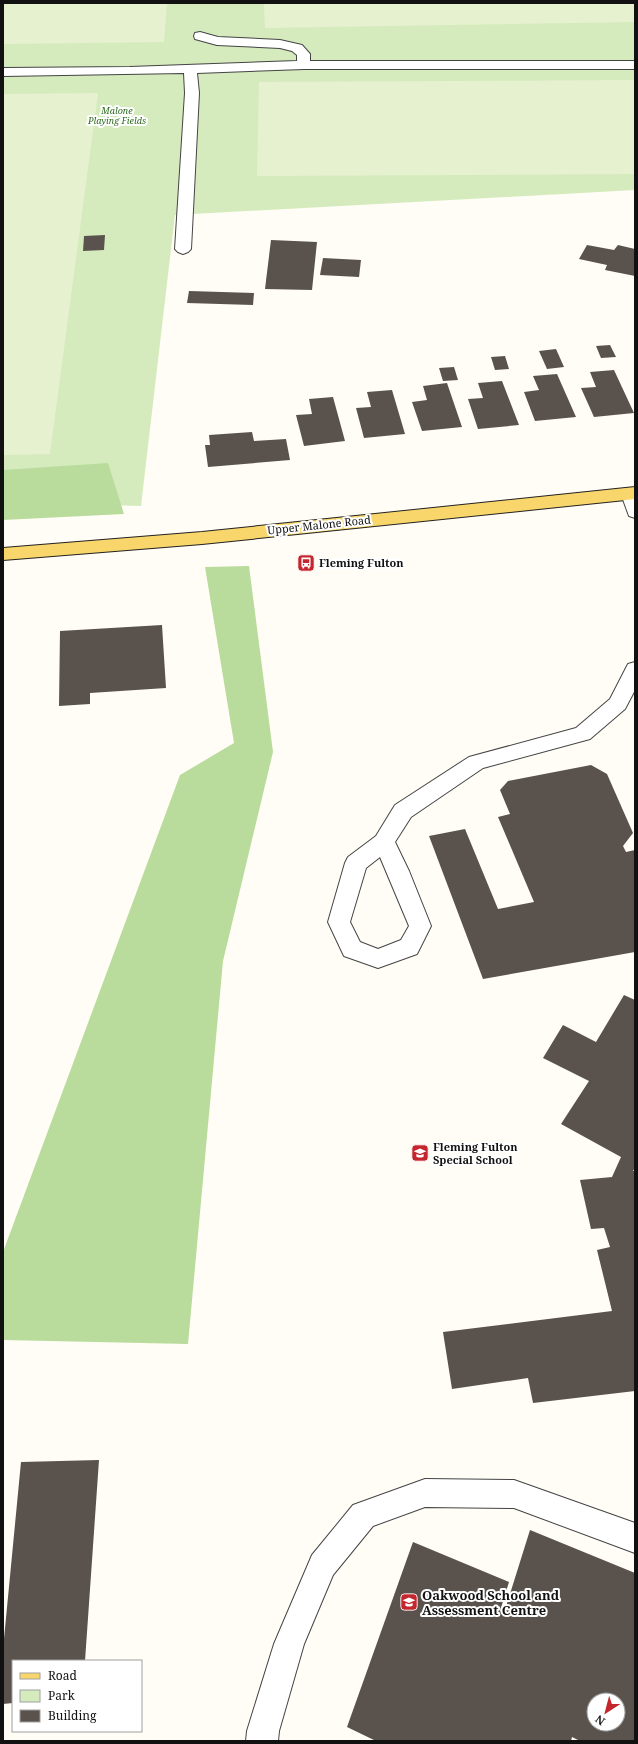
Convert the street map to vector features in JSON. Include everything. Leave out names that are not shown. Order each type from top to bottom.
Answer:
[{"type":"main road","name":"Upper Malone Road","points":[[3,554],[202,538],[633,494]]},
{"type":"lane","points":[[200,36],[217,42],[280,44],[297,48],[303,54],[304,65]]},
{"type":"lane","points":[[3,72],[190,69],[304,65],[635,65]]},
{"type":"lane","points":[[183,249],[192,93],[190,69]]},
{"type":"lane","points":[[633,494],[635,512]]},
{"type":"lane","points":[[384,842],[398,871],[420,926],[409,947],[378,959],[352,949],[339,922],[356,863],[384,842],[403,811],[476,762],[583,734],[618,704],[635,669]]},
{"type":"lane","points":[[262,1741],[263,1731],[289,1644],[322,1565],[363,1515],[425,1493],[514,1494],[635,1538]]},
{"type":"green space","name":"Malone Playing Fields","points":[[3,3],[635,3],[635,190],[175,215],[141,506],[3,502]]},
{"type":"green space","points":[[3,3],[167,3],[164,42],[3,44]]},
{"type":"green space","points":[[264,3],[635,3],[635,22],[265,28]]},
{"type":"green space","points":[[635,80],[635,174],[257,176],[259,82]]},
{"type":"green space","points":[[98,93],[50,454],[3,455],[3,94]]},
{"type":"green space","points":[[108,463],[124,514],[3,520],[3,470]]},
{"type":"green space","points":[[249,566],[273,752],[223,961],[188,1344],[3,1340],[3,1252],[180,775],[234,743],[205,567]]},
{"type":"building","points":[[105,235],[104,250],[83,251],[84,236]]},
{"type":"building","points":[[271,240],[317,242],[312,290],[265,289]]},
{"type":"building","points":[[587,245],[614,250],[618,245],[635,249],[635,276],[605,270],[607,265],[579,259]]},
{"type":"building","points":[[323,258],[361,260],[359,277],[320,275]]},
{"type":"building","points":[[189,291],[254,293],[253,305],[187,303]]},
{"type":"building","points":[[610,345],[616,357],[601,358],[596,346]]},
{"type":"building","points":[[556,349],[564,367],[547,369],[539,351]]},
{"type":"building","points":[[505,356],[509,369],[495,370],[491,357]]},
{"type":"building","points":[[454,367],[458,380],[443,381],[439,368]]},
{"type":"building","points":[[614,370],[634,413],[594,417],[581,388],[596,387],[590,372]]},
{"type":"building","points":[[557,374],[576,417],[535,421],[524,392],[539,390],[533,376]]},
{"type":"building","points":[[502,381],[519,425],[478,429],[468,399],[483,398],[478,383]]},
{"type":"building","points":[[447,383],[462,427],[422,431],[412,402],[427,400],[423,386]]},
{"type":"building","points":[[392,390],[405,434],[364,438],[356,408],[371,407],[367,392]]},
{"type":"building","points":[[333,397],[345,441],[304,446],[296,415],[312,414],[309,399]]},
{"type":"building","points":[[252,432],[254,441],[286,439],[290,460],[208,467],[205,445],[210,445],[209,435]]},
{"type":"building","points":[[162,625],[166,688],[90,693],[90,704],[59,706],[60,631]]},
{"type":"building","points":[[591,765],[607,774],[633,833],[623,846],[626,852],[635,850],[635,952],[483,979],[429,836],[465,829],[498,909],[534,902],[498,817],[510,814],[500,790],[508,781]]},
{"type":"building","points":[[624,995],[635,1000],[635,1168],[633,1171],[635,1171],[635,1391],[533,1403],[528,1378],[452,1389],[443,1332],[612,1311],[597,1250],[610,1247],[604,1228],[591,1229],[580,1180],[612,1177],[621,1157],[561,1124],[589,1081],[543,1058],[563,1025],[596,1042]]},
{"type":"building","points":[[99,1460],[85,1660],[12,1660],[12,1703],[3,1704],[3,1649],[21,1462]]},
{"type":"building","points":[[530,1530],[635,1573],[635,1741],[580,1741],[572,1737],[571,1741],[376,1741],[347,1727],[413,1542],[509,1582],[500,1611],[504,1613]]},
{"type":"place","name":"Fleming Fulton","points":[[306,563]]},
{"type":"place","name":"Fleming Fulton Special School","points":[[420,1153]]},
{"type":"place","name":"Oakwood School and Assessment Centre","points":[[409,1602]]}]
